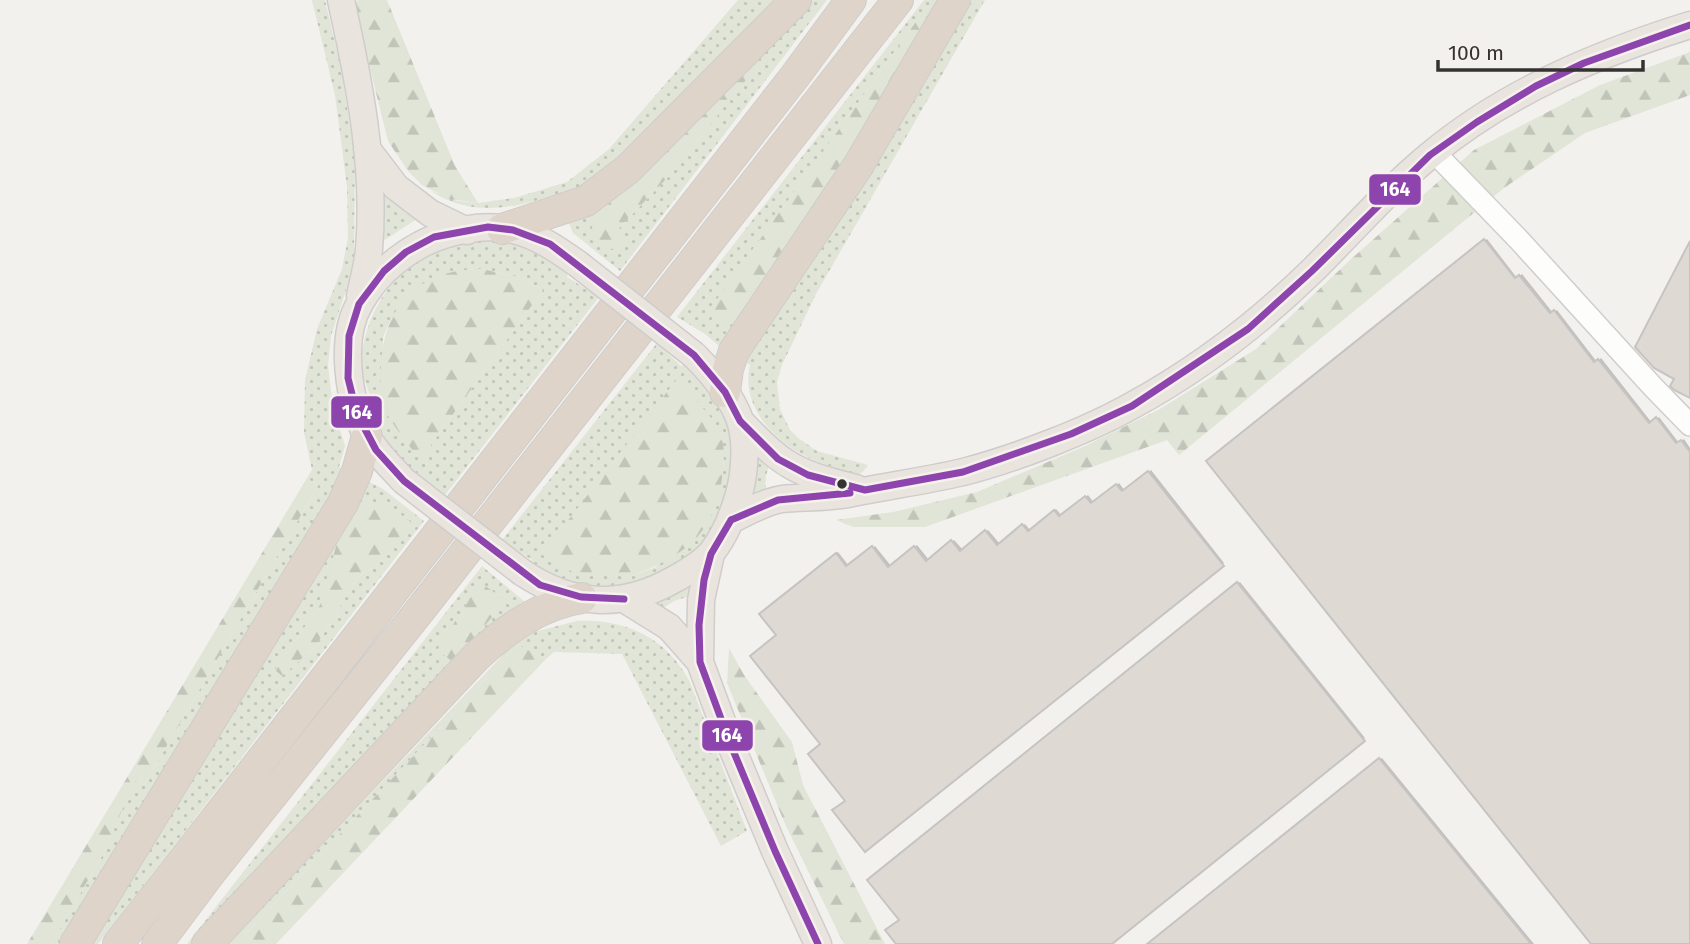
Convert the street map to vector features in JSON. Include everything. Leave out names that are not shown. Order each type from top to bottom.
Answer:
[{"type":"highway","points":[[502,229],[586,201],[608,186],[796,0]]},
{"type":"highway","points":[[118,944],[771,107],[851,0]]},
{"type":"highway","points":[[157,944],[898,0]]},
{"type":"highway","points":[[725,393],[734,351],[858,166],[955,0]]},
{"type":"highway","points":[[75,944],[343,502],[357,471],[367,436]]},
{"type":"highway","points":[[207,944],[477,656],[520,621],[569,600],[582,598]]},
{"type":"main road","points":[[341,0],[353,56],[367,149],[371,208],[369,252],[359,304],[349,336],[348,378],[357,415],[367,436],[404,481],[540,585],[582,598],[624,599],[657,589],[685,574],[710,554],[731,520],[743,479],[744,445],[740,421]]},
{"type":"main road","points":[[731,520],[753,508],[781,499],[828,498],[963,472],[1071,434],[1132,405],[1248,329],[1312,271],[1434,152],[1477,122],[1536,86],[1584,63],[1690,25]]},
{"type":"main road","points":[[367,149],[396,187],[430,213],[467,230]]},
{"type":"main road","points":[[359,304],[384,271],[406,252],[434,237],[488,227],[513,230],[550,244],[694,355],[711,372],[740,421],[768,450],[794,469],[826,481],[865,490]]},
{"type":"main road","points":[[710,554],[701,600],[700,662],[775,851],[818,944]]},
{"type":"main road","points":[[624,599],[668,627],[700,662]]},
{"type":"lane","points":[[1434,152],[1690,425]]},
{"type":"green space","points":[[312,0],[325,0],[340,64],[355,156],[354,255],[349,281],[331,336],[328,365],[333,408],[345,446],[339,467],[347,472],[203,703],[61,944],[51,944],[102,856],[135,780],[144,785],[318,486],[307,478],[312,470],[304,433],[305,380],[317,329],[342,269],[348,238],[347,187],[335,95]]},
{"type":"green space","points":[[358,0],[387,0],[455,166],[478,203],[449,199],[422,185],[408,171],[388,141],[354,4]]},
{"type":"green space","points":[[738,0],[778,0],[621,160],[562,203],[557,194],[525,204],[476,207],[461,205],[431,191],[458,201],[478,203],[514,198],[567,182],[609,149]]},
{"type":"green space","points":[[803,0],[827,0],[620,271],[573,233],[567,218]],"holes":[[[752,62],[756,66],[672,173],[619,228],[595,217]]]},
{"type":"green space","points":[[924,0],[944,0],[929,27],[918,19],[711,308],[725,331],[786,249],[726,352],[705,334],[677,317]]},
{"type":"green space","points":[[968,0],[985,0],[816,294],[782,365],[777,382],[780,409],[790,430],[798,438],[817,451],[868,465],[857,475],[834,476],[834,467],[801,453],[771,431],[752,400],[748,383],[750,365],[741,359]]},
{"type":"green space","points":[[918,19],[929,27],[883,106],[786,249],[725,332],[710,309]]},
{"type":"green space","points":[[1690,52],[1690,95],[1585,133],[1504,188],[1179,455],[1167,440],[925,527],[853,527],[836,520],[893,512],[977,492],[1085,446],[1160,409],[1256,349],[1350,260],[1474,150],[1600,85]]},
{"type":"green space","points":[[752,62],[757,66],[672,173],[619,228],[623,240],[615,250],[589,239],[595,217]]},
{"type":"green space","points":[[374,163],[420,217],[380,243]]},
{"type":"green space","points":[[491,241],[522,247],[569,271],[567,277],[599,297],[445,495],[413,470],[411,472],[381,440],[384,436],[365,381],[360,380],[362,351],[369,325],[380,301],[395,281],[414,264],[436,252],[462,244]],"holes":[[[482,269],[518,277],[543,290],[420,460],[381,404],[383,338],[390,322],[409,297],[434,279],[465,270]]]},
{"type":"green space","points":[[482,269],[518,277],[543,290],[420,460],[381,402],[383,348],[388,328],[396,310],[422,284],[459,271]]},
{"type":"green space","points":[[657,343],[681,366],[686,363],[694,370],[720,405],[733,447],[727,502],[700,549],[655,581],[590,590],[529,565],[532,560],[502,540]],"holes":[[[677,380],[719,430],[724,463],[656,567],[626,578],[614,573]]]},
{"type":"green space","points":[[677,379],[719,429],[724,450],[719,493],[704,528],[680,552],[626,578],[579,574],[559,566],[542,554]]},
{"type":"green space","points":[[756,454],[769,465],[765,497],[750,503]]},
{"type":"green space","points":[[307,478],[318,486],[144,785],[135,781],[102,856],[51,944],[27,944]]},
{"type":"green space","points":[[362,478],[383,489],[424,521],[98,944],[86,944]],"holes":[[[410,521],[379,563],[357,578],[316,646],[282,676],[275,670],[320,605]]]},
{"type":"green space","points":[[362,502],[391,507],[411,522],[379,563],[357,578],[316,646],[282,676],[275,670],[320,605],[338,539]]},
{"type":"green space","points":[[482,566],[530,606],[200,944],[187,944]]},
{"type":"green space","points":[[480,582],[506,601],[453,662],[437,650]]},
{"type":"green space","points":[[692,584],[693,595],[674,601],[657,612],[650,604],[668,598]]},
{"type":"green space","points":[[577,621],[595,621],[627,627],[656,642],[679,665],[689,680],[747,831],[721,846],[622,654],[554,652],[546,659],[518,645],[236,944],[227,944],[503,655],[502,648],[534,625],[538,631]]},
{"type":"green space","points":[[518,645],[546,659],[276,944],[236,944]]},
{"type":"green space","points":[[729,648],[744,675],[792,742],[803,785],[885,944],[844,944],[785,824],[727,683]]},
{"type":"building","points":[[1484,239],[1515,278],[1519,275],[1550,313],[1554,310],[1594,362],[1598,359],[1649,423],[1656,417],[1676,443],[1681,440],[1690,452],[1690,944],[1591,944],[1206,461]]},
{"type":"building","points":[[1690,241],[1690,398],[1674,390],[1670,386],[1674,379],[1654,368],[1635,347]]},
{"type":"building","points":[[1148,471],[1224,566],[865,852],[832,810],[845,801],[808,754],[820,744],[750,656],[776,635],[759,614],[836,553],[846,566],[872,546],[888,567],[914,546],[926,561],[951,540],[960,551],[985,530],[997,545],[1022,524],[1028,531],[1054,510],[1059,516],[1085,496],[1091,503],[1116,484],[1122,491]]},
{"type":"building","points":[[1237,582],[1365,741],[1112,944],[896,944],[885,930],[899,920],[867,880]]},
{"type":"building","points":[[1379,758],[1531,944],[1147,944]]},
{"type":"transit line","name":"164","points":[[624,599],[581,597],[540,585],[404,481],[376,450],[357,414],[348,378],[349,336],[359,304],[384,271],[406,252],[434,237],[488,227],[513,230],[550,244],[694,355],[725,392],[740,421],[778,459],[808,475],[865,490],[963,472],[1071,434],[1132,406],[1248,329],[1312,271],[1430,155],[1477,122],[1536,86],[1584,63],[1690,25]]},
{"type":"transit line","name":"164","points":[[731,520],[778,500],[850,493]]},
{"type":"transit line","name":"164","points":[[731,520],[711,554],[704,580],[699,625],[700,662],[775,851],[818,944]]}]
